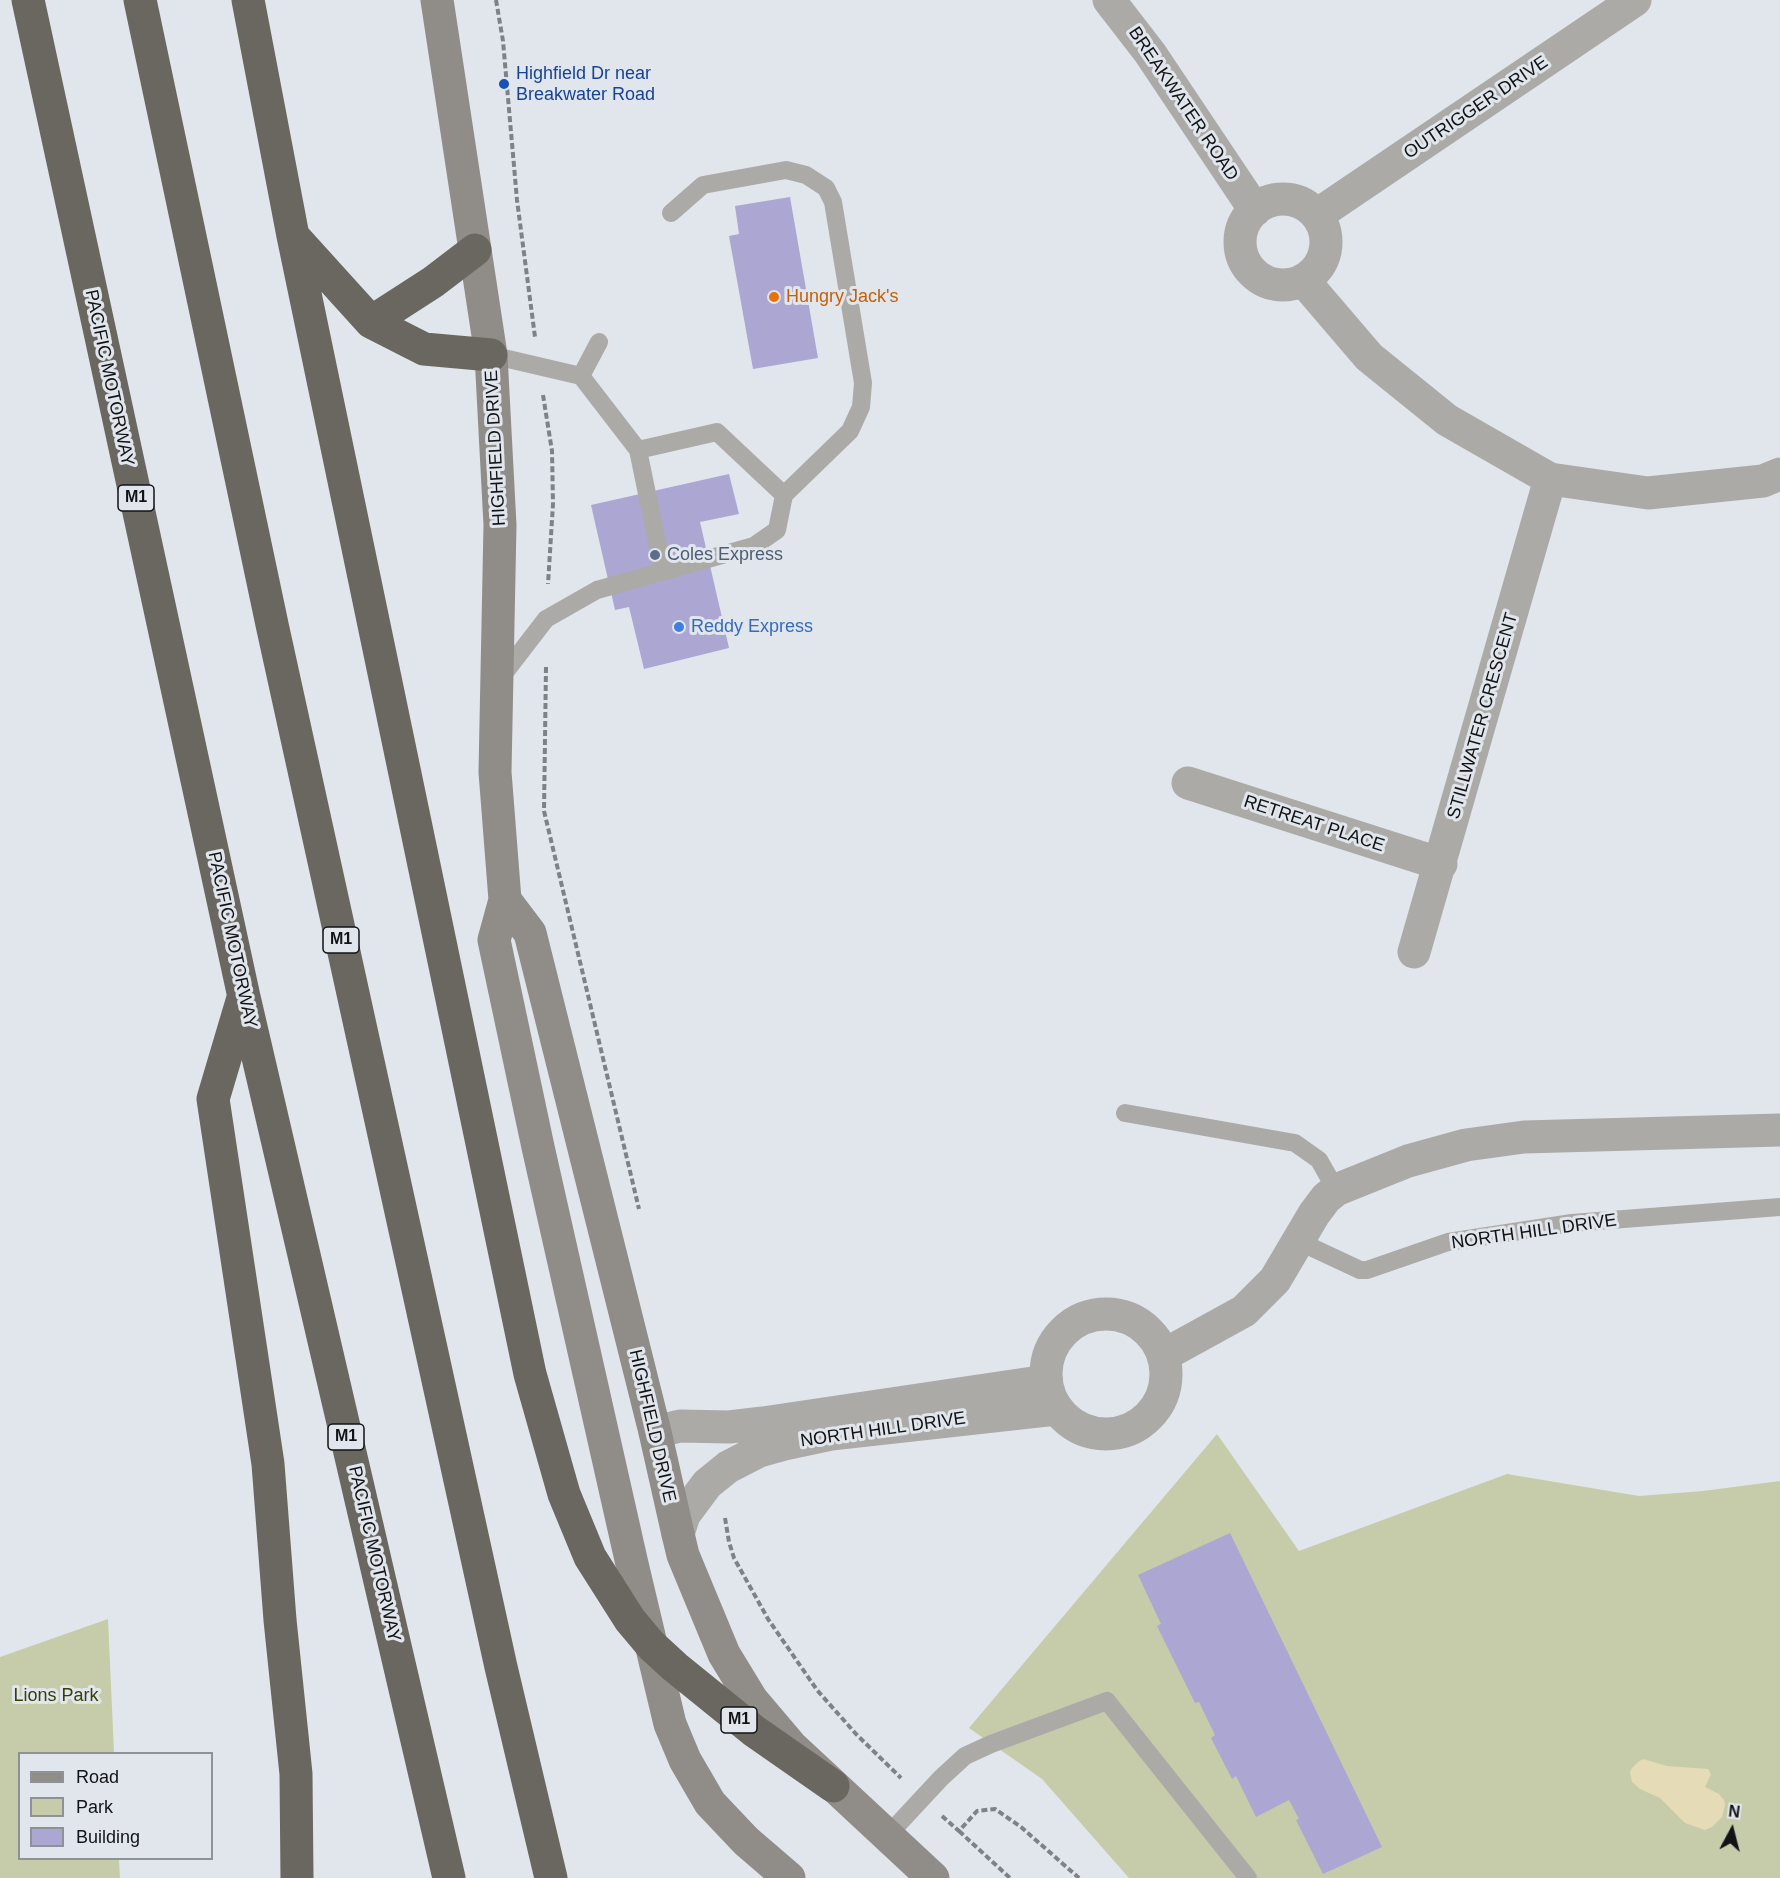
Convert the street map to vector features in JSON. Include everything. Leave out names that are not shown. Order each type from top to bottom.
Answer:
[{"type":"highway","name":"PACIFIC MOTORWAY","points":[[28,0],[244,997],[449,1878]]},
{"type":"highway","name":"M1","points":[[140,0],[278,653],[499,1655],[551,1878]]},
{"type":"highway","name":"M1","points":[[248,0],[293,236],[530,1374],[564,1494],[579,1534],[609,1589],[630,1620],[651,1645],[754,1731],[833,1786]]},
{"type":"highway","points":[[293,236],[371,322],[424,350],[491,355]]},
{"type":"highway","points":[[371,322],[433,282],[475,250]]},
{"type":"highway","name":"M1","points":[[244,997],[213,1099],[268,1464],[280,1620],[296,1774],[297,1878]]},
{"type":"street","name":"HIGHFIELD DRIVE","points":[[437,0],[491,355],[500,525],[495,772],[505,900],[494,940],[538,1147],[670,1724],[685,1760],[710,1803],[746,1841],[789,1878]]},
{"type":"street","name":"BREAKWATER ROAD","points":[[1109,0],[1150,53],[1255,210]]},
{"type":"street","name":"OUTRIGGER DRIVE","points":[[1317,215],[1635,0]]},
{"type":"street","points":[[1282,199],[1294,200],[1305,205],[1317,215],[1326,238],[1326,252],[1320,265],[1304,281],[1290,285],[1277,285],[1263,280],[1250,270],[1242,257],[1240,242],[1243,227],[1255,210],[1267,202],[1282,199]]},
{"type":"street","points":[[1304,281],[1369,357],[1447,420],[1550,479],[1648,493],[1763,481],[1780,474]]},
{"type":"street","name":"STILLWATER CRESCENT","points":[[1414,952],[1550,479]]},
{"type":"street","name":"RETREAT PLACE","points":[[1188,783],[1441,864]]},
{"type":"street","name":"HIGHFIELD DRIVE","points":[[505,900],[530,933],[655,1432],[683,1555],[724,1654],[769,1722],[833,1786],[933,1878]]},
{"type":"street","points":[[1164,1355],[1244,1311],[1275,1280],[1314,1214],[1326,1198],[1336,1190],[1408,1161],[1466,1145],[1524,1137],[1780,1130]]},
{"type":"street","points":[[1101,1313],[1133,1320],[1156,1339],[1164,1355],[1166,1382],[1160,1401],[1147,1418],[1129,1429],[1109,1434],[1088,1432],[1068,1421],[1051,1395],[1049,1353],[1063,1331],[1081,1319],[1101,1313]]},
{"type":"street","name":"NORTH HILL DRIVE","points":[[655,1432],[680,1425],[729,1427],[1051,1395]]},
{"type":"street","name":"NORTH HILL DRIVE","points":[[678,1534],[684,1515],[693,1501],[717,1475],[759,1451],[813,1437],[1051,1395]]},
{"type":"street","points":[[617,1495],[642,1445],[655,1432]]},
{"type":"lane","points":[[498,681],[546,619],[597,590],[754,546],[777,530],[784,495],[850,431],[861,407],[863,383],[833,202],[826,189],[806,175],[786,170],[703,185],[670,213]]},
{"type":"lane","points":[[581,375],[599,342]]},
{"type":"lane","points":[[491,355],[581,375],[638,450],[663,571]]},
{"type":"lane","points":[[638,450],[717,432],[784,495]]},
{"type":"lane","points":[[1125,1113],[1295,1143],[1318,1160],[1336,1190]]},
{"type":"lane","name":"NORTH HILL DRIVE","points":[[1298,1241],[1359,1270],[1367,1270],[1460,1240],[1572,1223],[1780,1207]]},
{"type":"lane","points":[[888,1835],[959,1762],[974,1751],[1107,1701],[1248,1878]]},
{"type":"path","points":[[496,0],[503,41],[517,200],[552,451],[553,504],[546,619],[544,811],[622,1132]]},
{"type":"path","points":[[717,1475],[734,1558],[768,1619],[817,1690],[856,1734],[1010,1878]]},
{"type":"path","points":[[959,1831],[977,1811],[994,1809],[1021,1827],[1078,1878]]},
{"type":"green space","points":[[1217,1434],[1299,1551],[1507,1474],[1639,1496],[1780,1481],[1780,1878],[1129,1878],[1042,1779],[969,1728]]},
{"type":"green space","name":"Lions Park","points":[[108,1619],[114,1752],[18,1752],[18,1860],[119,1860],[120,1878],[0,1878],[0,1657]]},
{"type":"sand","points":[[1643,1759],[1667,1766],[1708,1769],[1711,1774],[1705,1787],[1719,1794],[1724,1800],[1722,1817],[1712,1827],[1705,1830],[1685,1823],[1660,1798],[1640,1789],[1632,1782],[1630,1772]]},
{"type":"building","name":"Hungry Jack's","points":[[790,197],[818,358],[753,369],[729,236],[739,234],[735,206]]},
{"type":"building","name":"Coles Express","points":[[729,474],[739,514],[700,522],[729,648],[644,669],[629,607],[615,610],[591,505]]},
{"type":"building","points":[[1230,1533],[1382,1847],[1323,1874],[1296,1820],[1299,1819],[1289,1800],[1256,1817],[1236,1776],[1232,1779],[1211,1738],[1215,1735],[1199,1702],[1195,1703],[1157,1626],[1161,1624],[1138,1575]]},
{"type":"place","name":"Highfield Dr near Breakwater Road","points":[[504,84]]},
{"type":"place","name":"Hungry Jack's","points":[[774,297]]},
{"type":"place","name":"Coles Express","points":[[655,555]]},
{"type":"place","name":"Reddy Express","points":[[679,627]]}]
